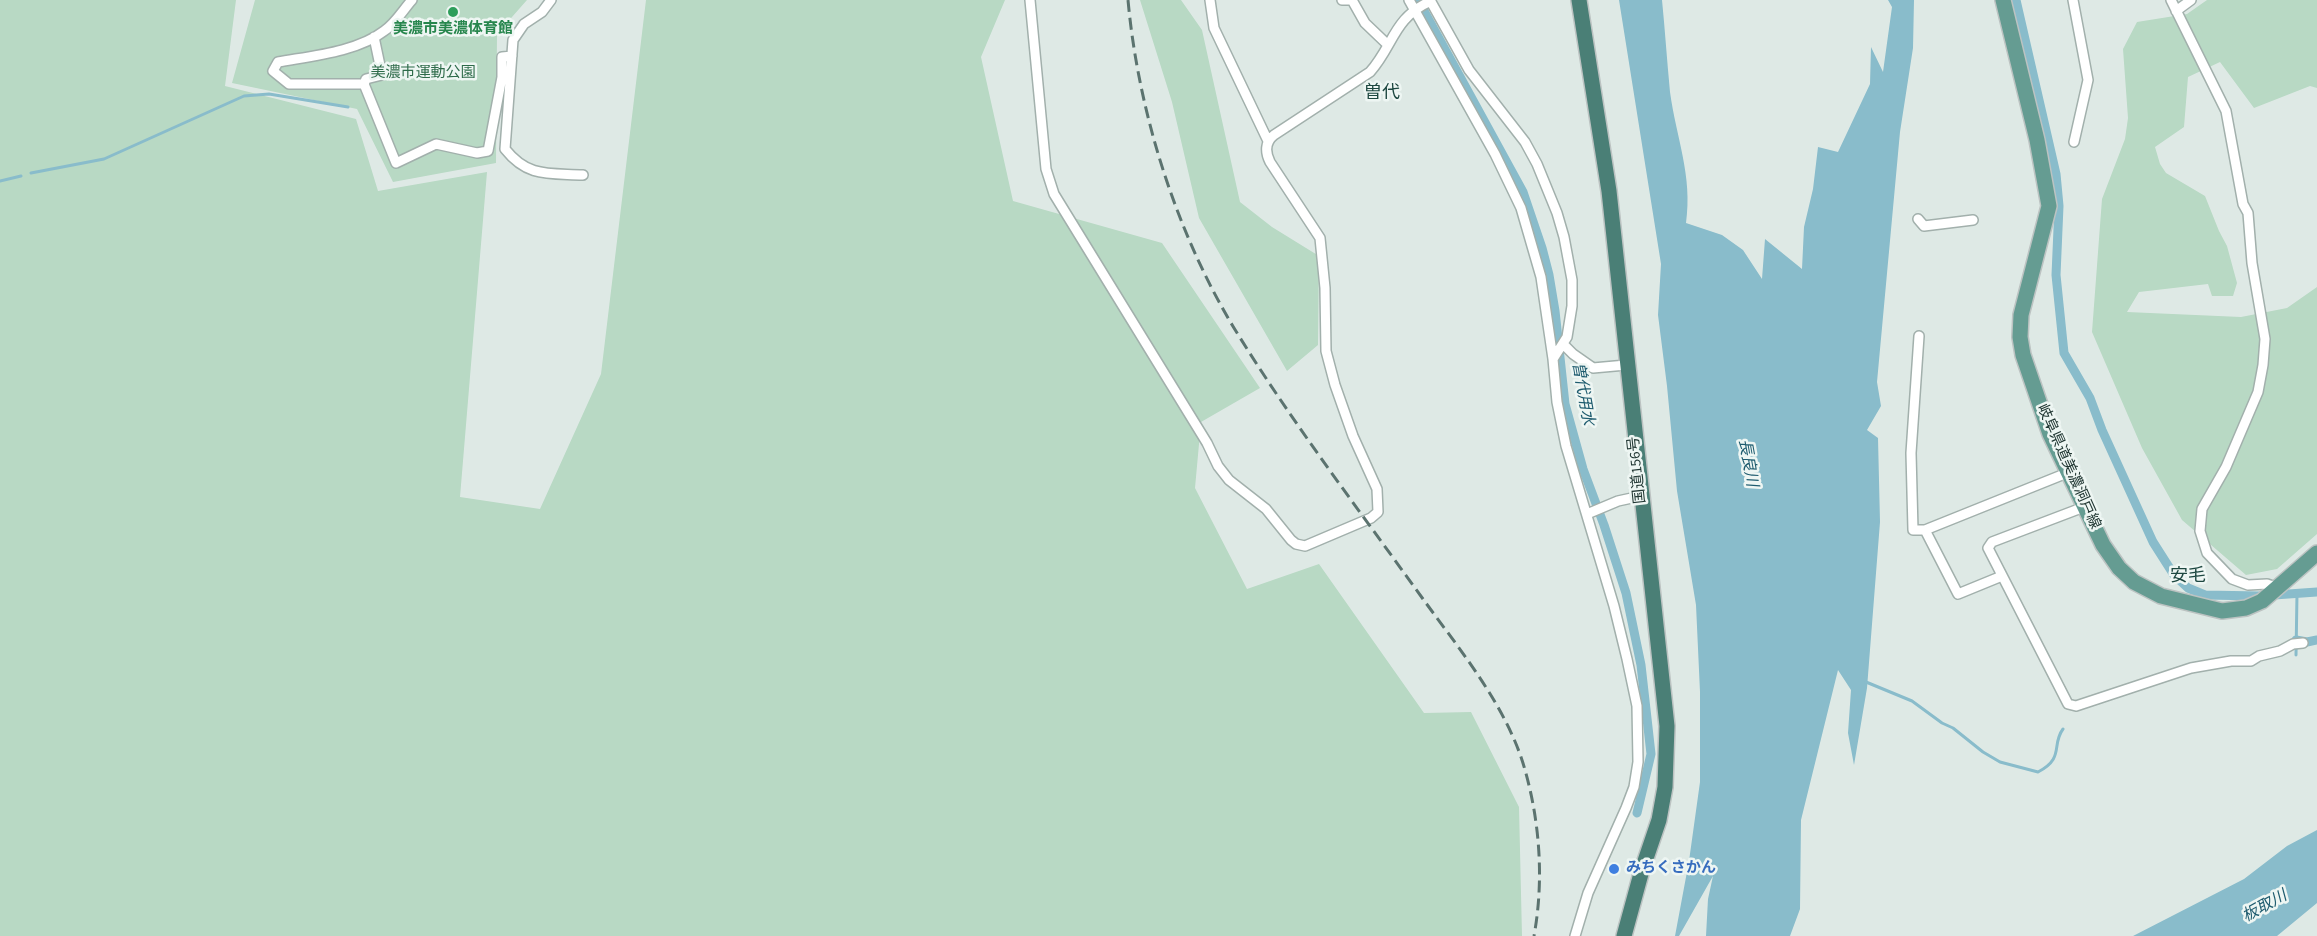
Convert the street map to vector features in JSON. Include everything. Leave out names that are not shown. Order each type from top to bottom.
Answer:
[{"type":"highway","name":"国道156号","points":[[1579,0],[1609,191],[1666,726],[1667,757],[1659,820],[1642,870],[1624,936]]},
{"type":"main road","name":"岐阜県道美濃洞戸線","points":[[2002,0],[2045,154],[2049,206],[2021,315],[2020,337],[2023,355],[2046,424],[2067,473],[2103,545],[2118,568],[2134,582],[2161,596],[2222,611],[2246,608],[2262,601],[2317,553]]},
{"type":"street","points":[[364,84],[290,84],[273,71],[278,62],[351,48],[386,31],[412,0]]},
{"type":"street","points":[[551,0],[542,12],[516,32],[513,40],[505,149],[523,167],[537,172],[584,175]]},
{"type":"street","points":[[1030,0],[1046,169],[1054,194],[1207,443],[1218,466],[1229,480],[1266,509],[1291,540],[1305,546],[1371,518],[1378,512],[1377,489],[1353,436],[1326,351],[1325,288],[1320,238],[1270,162],[1266,152],[1268,141],[1370,72],[1403,20],[1424,5]]},
{"type":"street","points":[[1210,0],[1214,28],[1268,141]]},
{"type":"street","points":[[1342,0],[1352,0],[1365,23],[1388,45]]},
{"type":"street","points":[[1409,0],[1424,5],[1462,75],[1528,224],[1558,351],[1557,402],[1566,446],[1594,511],[1637,706],[1638,762],[1630,797],[1588,893],[1575,936]]},
{"type":"street","points":[[2073,0],[2088,80],[2074,142]]},
{"type":"street","points":[[2171,0],[2226,111],[2243,204],[2248,213],[2252,263],[2265,339],[2258,392],[2220,480],[2202,509],[2200,531],[2207,553],[2232,579],[2248,585],[2267,584],[2276,590]]},
{"type":"street","points":[[2176,11],[2191,0]]},
{"type":"street","points":[[1424,5],[1462,75],[1525,142],[1537,164],[1557,213],[1572,280],[1568,338],[1558,351]]},
{"type":"street","points":[[364,84],[366,80],[382,75],[374,37]]},
{"type":"street","points":[[364,84],[396,163],[436,144],[477,153],[488,151],[502,77],[502,57],[512,56]]},
{"type":"street","points":[[1918,219],[1924,226],[1973,220]]},
{"type":"street","points":[[1919,336],[1911,453],[1914,530],[1925,530],[2067,473]]},
{"type":"street","points":[[1558,351],[1573,354],[1593,368],[1626,365]]},
{"type":"street","points":[[1594,511],[1618,501],[1641,496]]},
{"type":"street","points":[[2084,507],[1992,542],[1988,548],[2066,701],[2071,705],[2116,694],[2191,668],[2231,661],[2251,661],[2293,644],[2303,643]]},
{"type":"street","points":[[1925,530],[1958,594],[2002,576]]},
{"type":"green space","points":[[0,0],[236,0],[225,86],[356,119],[378,191],[487,172],[460,497],[540,509],[601,374],[646,0],[1005,0],[981,57],[1013,201],[1162,243],[1260,388],[1201,422],[1195,488],[1247,589],[1319,564],[1424,713],[1471,712],[1519,807],[1522,936],[0,936]]},
{"type":"green space","name":"美濃市運動公園","points":[[255,0],[527,0],[497,34],[496,163],[393,182],[357,109],[232,83]]},
{"type":"green space","points":[[1140,0],[1181,0],[1202,30],[1240,202],[1272,227],[1319,256],[1318,345],[1287,371],[1199,218],[1172,102]]},
{"type":"green space","points":[[2207,0],[2317,0],[2317,88],[2310,86],[2254,108],[2220,62],[2188,77],[2184,127],[2155,147],[2160,164],[2166,173],[2205,196],[2227,246],[2237,283],[2233,296],[2212,296],[2208,284],[2139,292],[2127,312],[2241,317],[2287,308],[2317,287],[2317,534],[2277,569],[2246,575],[2182,520],[2142,448],[2092,332],[2102,199],[2125,139],[2128,118],[2123,49],[2137,22],[2187,14]]},
{"type":"water","name":"長良川","points":[[1619,0],[1662,0],[1670,92],[1686,173],[1688,206],[1686,223],[1722,235],[1743,250],[1762,279],[1765,239],[1802,269],[1804,227],[1813,189],[1818,147],[1838,152],[1870,84],[1871,47],[1883,72],[1892,7],[1888,0],[1914,0],[1913,48],[1900,132],[1877,382],[1881,406],[1867,430],[1878,438],[1880,522],[1867,688],[1854,765],[1848,733],[1851,690],[1838,670],[1801,820],[1800,909],[1790,936],[1706,936],[1708,899],[1713,876],[1679,936],[1675,936],[1689,861],[1700,782],[1700,692],[1696,605],[1677,491],[1658,315],[1661,264]]},
{"type":"water","name":"板取川","points":[[2317,830],[2317,903],[2277,936],[2133,936],[2244,879],[2287,846]]},
{"type":"waterway","name":"曽代用水","points":[[1418,0],[1523,192],[1542,248],[1555,311],[1565,404],[1583,469],[1626,593],[1641,665],[1651,754],[1637,813]]},
{"type":"waterway","points":[[2016,0],[2056,174],[2059,206],[2056,275],[2064,353],[2090,398],[2102,430],[2153,542],[2174,575],[2188,588],[2205,595],[2260,596],[2317,592]]},
{"type":"waterway","points":[[31,173],[104,159],[244,96],[269,94],[348,107]]},
{"type":"waterway","points":[[0,181],[21,176]]},
{"type":"waterway","points":[[2296,655],[2297,594]]},
{"type":"waterway","points":[[2296,640],[2307,642],[2317,640]]},
{"type":"waterway","points":[[1866,682],[1912,701],[2000,762],[2038,772],[2052,762],[2063,729]]},
{"type":"railway","points":[[1128,0],[1141,85],[1163,170],[1194,252],[1213,291],[1256,363],[1302,431],[1482,680],[1517,747],[1530,790],[1539,852],[1539,894],[1534,936]]},
{"type":"place","name":"美濃市美濃体育館","points":[[453,12]]},
{"type":"place","name":"みちくさかん","points":[[1614,869]]},
{"type":"district","name":"曽代","points":[[1382,94]]},
{"type":"district","name":"安毛","points":[[2188,577]]}]
